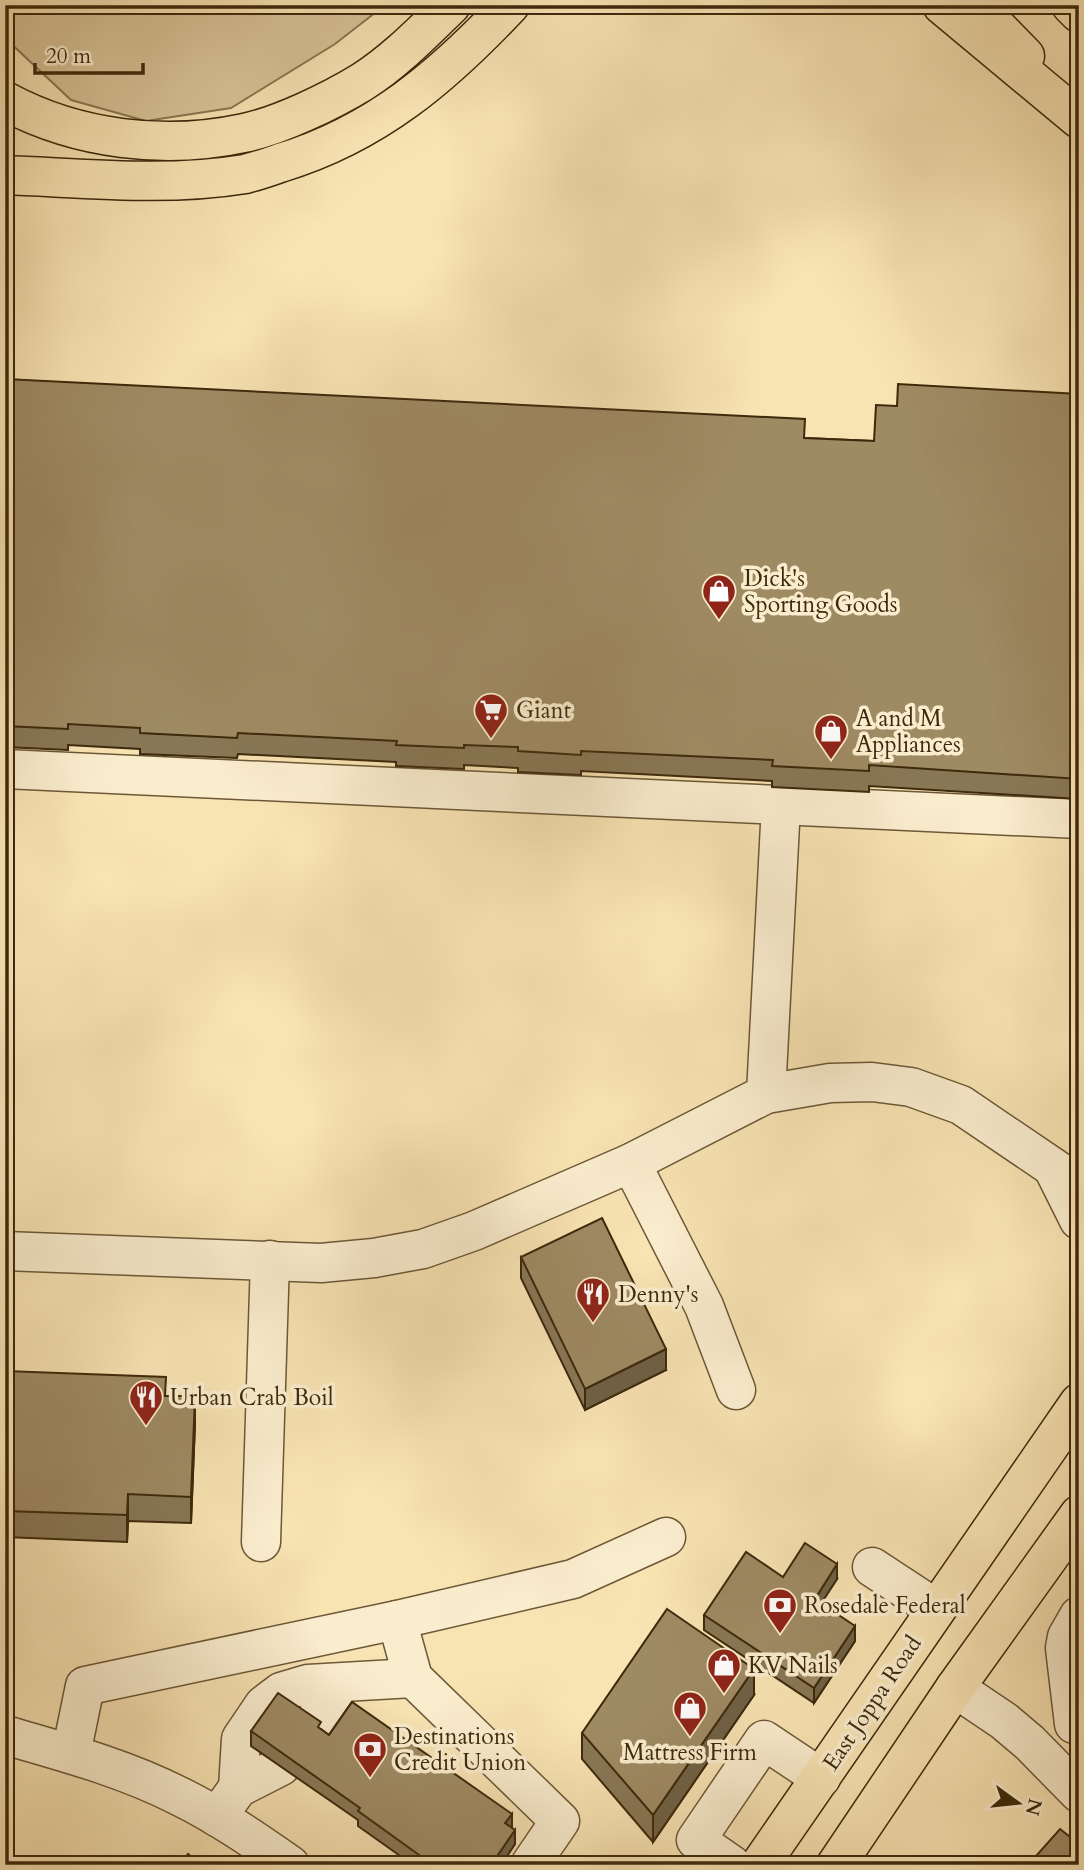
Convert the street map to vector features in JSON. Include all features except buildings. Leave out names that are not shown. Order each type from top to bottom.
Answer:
[{"type":"main road","points":[[5,101],[64,126],[117,139],[187,140],[245,133],[293,116],[362,81],[406,47],[451,5]]},
{"type":"main road","points":[[5,175],[153,181],[200,179],[247,173],[291,160],[327,147],[382,118],[429,84],[510,5]]},
{"type":"main road","points":[[942,5],[1079,119]]},
{"type":"main road","points":[[975,5],[1079,111]]},
{"type":"main road","points":[[1071,5],[1079,13]]},
{"type":"main road","name":"East Joppa Road","points":[[760,1865],[1073,1412]]},
{"type":"main road","points":[[836,1865],[955,1688],[1079,1515]]},
{"type":"street","points":[[5,769],[1079,819]]},
{"type":"street","points":[[766,1094],[781,805]]},
{"type":"street","points":[[5,1251],[321,1263],[374,1258],[423,1249],[474,1231],[631,1163],[766,1094],[830,1083],[872,1082],[911,1087],[961,1105],[1021,1146],[1070,1169],[1079,1220]]},
{"type":"street","points":[[631,1163],[704,1306],[736,1390]]},
{"type":"street","points":[[261,1542],[271,1260]]},
{"type":"street","points":[[1073,1412],[1079,1383]]},
{"type":"street","points":[[71,1754],[85,1686],[397,1620],[573,1579],[666,1537]]},
{"type":"street","points":[[872,1567],[936,1609]]},
{"type":"street","points":[[1074,1724],[1065,1648],[1067,1637],[1079,1616]]},
{"type":"street","points":[[397,1620],[413,1678],[560,1821],[530,1865]]},
{"type":"street","points":[[228,1802],[241,1739],[264,1705],[281,1692],[308,1684],[413,1678]]},
{"type":"street","points":[[309,1728],[340,1684]]},
{"type":"street","points":[[955,1688],[1030,1743],[1079,1793]]},
{"type":"street","points":[[5,1735],[111,1767],[178,1795],[228,1802],[290,1865]]},
{"type":"street","points":[[732,1865],[696,1840],[764,1740],[821,1778]]},
{"type":"street","points":[[228,1802],[281,1766]]},
{"type":"shaded area","points":[[5,5],[385,5],[335,44],[231,108],[146,121],[71,100],[5,38]]},
{"type":"place","name":"Dick's Sporting Goods","points":[[719,621]]},
{"type":"place","name":"Giant","points":[[491,740]]},
{"type":"place","name":"A and M Appliances","points":[[831,761]]},
{"type":"place","name":"Denny's","points":[[593,1324]]},
{"type":"place","name":"Urban Crab Boil","points":[[146,1427]]},
{"type":"place","name":"Rosedale Federal","points":[[780,1635]]},
{"type":"place","name":"KV Nails","points":[[724,1695]]},
{"type":"place","name":"Mattress Firm","points":[[690,1738]]},
{"type":"place","name":"Destinations Credit Union","points":[[370,1779]]}]
